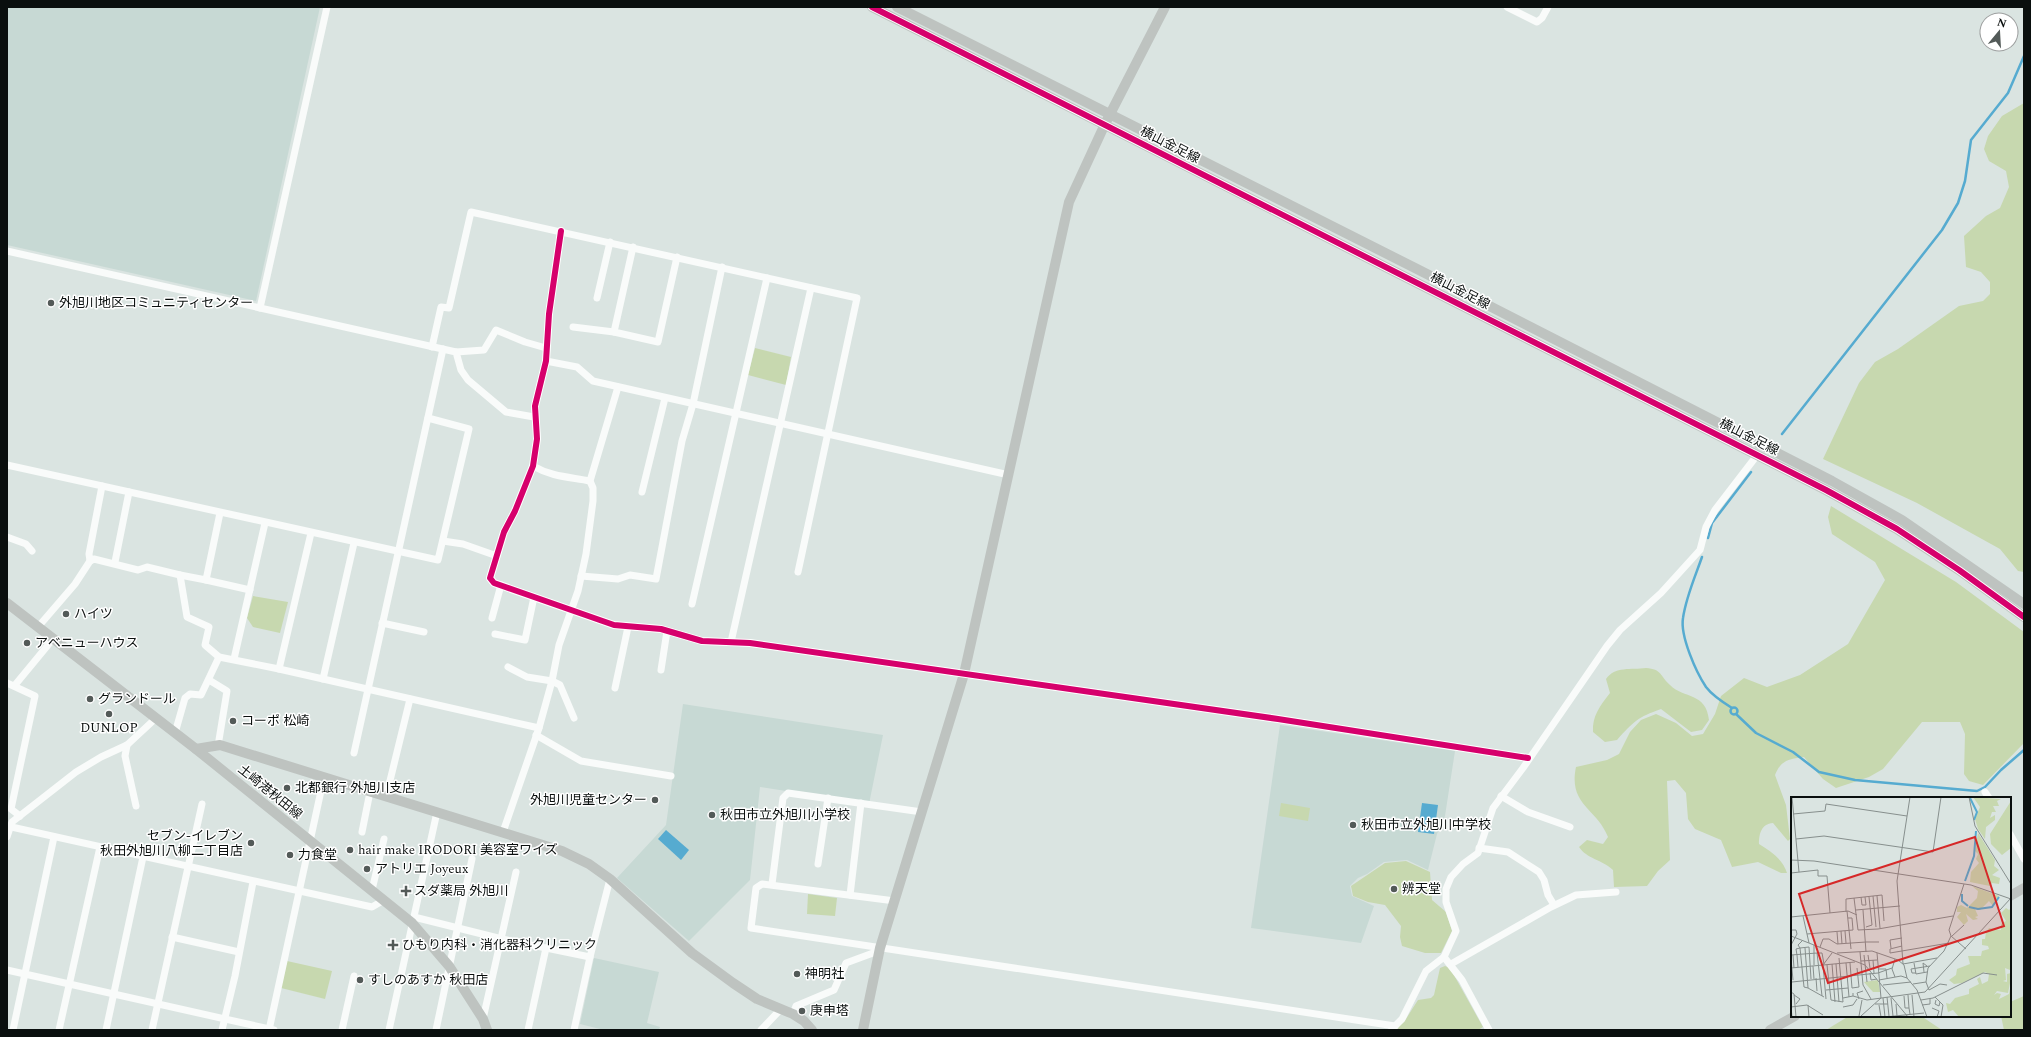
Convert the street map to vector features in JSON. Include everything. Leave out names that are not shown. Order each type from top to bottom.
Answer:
[{"type":"street","points":[[260,308],[327,7]]},
{"type":"street","name":"横山金足線","points":[[872,7],[1758,454],[1826,490],[1897,530],[1959,570],[2024,617]]},
{"type":"street","name":"横山金足線","points":[[897,7],[1111,114],[1826,478],[1902,520],[2024,604]]},
{"type":"street","points":[[863,1030],[880,951],[964,674],[1069,202],[1105,124],[1165,7]]},
{"type":"street","points":[[1507,7],[1537,22],[1542,18],[1548,7]]},
{"type":"street","points":[[432,347],[441,307],[449,308],[471,212],[857,298],[798,572]]},
{"type":"street","points":[[561,231],[549,314],[546,360],[537,395],[534,417],[537,439],[533,466],[515,511],[504,532],[490,578],[494,583],[571,612],[614,625],[667,631],[702,641],[750,643],[1278,719],[1528,758]]},
{"type":"street","points":[[597,298],[610,242]]},
{"type":"street","points":[[614,332],[633,247]]},
{"type":"street","points":[[7,251],[456,352],[484,350],[496,330],[525,342],[546,348]]},
{"type":"street","points":[[573,327],[614,332],[658,342],[677,257]]},
{"type":"street","points":[[581,576],[618,579],[630,575],[656,579],[682,441],[693,404],[722,267]]},
{"type":"street","points":[[692,604],[767,278]]},
{"type":"street","points":[[731,642],[811,288]]},
{"type":"street","points":[[354,753],[443,349]]},
{"type":"street","points":[[456,352],[461,370],[468,380],[506,412],[534,417]]},
{"type":"street","points":[[546,360],[577,367],[593,381],[1009,475]]},
{"type":"street","points":[[503,832],[538,731],[552,681],[559,645],[571,612],[581,576],[592,501],[593,488],[590,481],[618,387]]},
{"type":"street","points":[[642,492],[666,398]]},
{"type":"street","points":[[7,465],[354,543],[438,560],[469,429],[428,418]]},
{"type":"street","points":[[895,901],[772,884],[762,884],[756,888],[751,928],[880,951],[1392,1028],[1407,1009],[1426,971],[1444,957],[1456,931],[1446,902],[1446,889],[1451,877],[1463,864],[1478,853],[1493,808],[1607,646],[1620,630],[1661,593],[1700,550],[1706,527],[1715,510],[1758,454]]},
{"type":"street","points":[[533,466],[559,477],[590,481]]},
{"type":"street","points":[[90,561],[89,554],[102,486]]},
{"type":"street","points":[[115,562],[129,492]]},
{"type":"street","points":[[206,580],[220,513]]},
{"type":"street","points":[[234,659],[266,523]]},
{"type":"street","points":[[279,669],[311,533]]},
{"type":"street","points":[[7,537],[26,544],[32,551]]},
{"type":"street","points":[[443,541],[463,544],[497,556]]},
{"type":"street","points":[[323,679],[354,543]]},
{"type":"street","points":[[38,627],[75,584],[90,561],[94,559],[115,562],[138,570],[147,567],[250,590]]},
{"type":"street","points":[[180,575],[187,617],[209,628],[205,645],[219,657],[368,689],[538,731],[581,761],[671,776]]},
{"type":"street","points":[[492,618],[500,585]]},
{"type":"street","points":[[495,634],[525,640],[534,597]]},
{"type":"street","name":"土崎港秋田線","points":[[7,602],[155,719],[196,749],[384,900],[413,920],[449,966],[483,1018],[487,1030]]},
{"type":"street","points":[[382,623],[424,632]]},
{"type":"street","points":[[615,688],[628,627]]},
{"type":"street","points":[[661,670],[667,631]]},
{"type":"street","points":[[15,685],[53,639]]},
{"type":"street","points":[[175,733],[186,698],[190,694],[201,695],[219,657]]},
{"type":"street","points":[[508,667],[527,677],[552,681],[560,685],[574,718]]},
{"type":"street","points":[[209,680],[227,691],[218,746]]},
{"type":"street","points":[[7,683],[15,685],[35,696],[11,809],[20,816]]},
{"type":"street","points":[[386,797],[410,699]]},
{"type":"street","points":[[7,837],[8,826],[12,822],[76,772],[101,757],[127,745],[155,719]]},
{"type":"street","points":[[127,745],[125,756],[136,806]]},
{"type":"street","points":[[196,749],[218,746],[562,850],[589,864],[610,879],[692,953],[757,999],[804,1020],[812,1030]]},
{"type":"street","points":[[7,970],[271,1030],[298,892],[324,777]]},
{"type":"street","points":[[362,832],[370,792]]},
{"type":"street","points":[[772,884],[782,798],[788,793],[922,812]]},
{"type":"street","points":[[1501,796],[1528,812],[1570,827]]},
{"type":"street","points":[[818,864],[828,798]]},
{"type":"street","points":[[850,895],[861,803]]},
{"type":"street","points":[[152,1030],[202,804]]},
{"type":"street","points":[[389,1030],[437,812]]},
{"type":"street","points":[[8,826],[252,882],[372,907],[384,900]]},
{"type":"street","points":[[2011,836],[2024,859]]},
{"type":"street","points":[[13,1030],[54,837]]},
{"type":"street","points":[[372,890],[384,839]]},
{"type":"street","points":[[59,1030],[100,847]]},
{"type":"street","points":[[1479,848],[1508,852],[1539,872],[1544,880],[1548,895],[1554,905]]},
{"type":"street","points":[[106,1030],[143,857]]},
{"type":"street","points":[[436,1030],[472,859]]},
{"type":"street","points":[[483,1018],[516,872]]},
{"type":"street","points":[[574,1030],[590,957],[610,879]]},
{"type":"street","points":[[222,1030],[252,882]]},
{"type":"street","points":[[2011,895],[2024,888]]},
{"type":"street","points":[[1451,964],[1554,905],[1576,895],[1616,892]]},
{"type":"street","points":[[413,920],[590,957]]},
{"type":"street","points":[[172,937],[239,952]]},
{"type":"street","points":[[528,1030],[546,948]]},
{"type":"street","points":[[793,1014],[796,1006],[834,990],[846,963],[880,951]]},
{"type":"street","points":[[1444,957],[1451,964],[1489,1030]]},
{"type":"street","points":[[342,1030],[354,976]]},
{"type":"street","points":[[761,1030],[780,1010]]},
{"type":"street","points":[[1770,1030],[1793,1017]]},
{"type":"shaded area","points":[[7,7],[320,7],[256,301],[7,245]]},
{"type":"shaded area","name":"秋田市立外旭川小学校","points":[[683,704],[883,735],[869,804],[760,787],[750,880],[689,941],[617,878],[666,825]]},
{"type":"shaded area","name":"秋田市立外旭川中学校","points":[[1280,725],[1455,751],[1445,816],[1437,834],[1428,870],[1407,860],[1384,862],[1367,874],[1358,878],[1350,886],[1352,896],[1374,906],[1361,943],[1251,928]]},
{"type":"shaded area","points":[[594,958],[659,972],[647,1023],[660,1027],[659,1030],[604,1030],[580,1024]]},
{"type":"green space","points":[[2024,103],[2024,572],[2018,571],[2000,549],[1917,503],[1823,459],[1859,383],[1875,362],[1898,349],[1959,306],[1983,301],[1990,294],[1990,282],[1981,272],[1966,267],[1964,236],[1986,216],[2000,208],[2009,187],[2006,171],[1989,161],[1984,149],[1988,136],[2002,116]]},
{"type":"green space","points":[[755,348],[791,357],[786,385],[748,375]]},
{"type":"green space","points":[[1831,506],[1956,582],[2024,632],[2024,743],[1983,785],[1969,781],[1964,774],[1965,734],[1960,722],[1922,722],[1883,769],[1869,777],[1836,788],[1823,779],[1804,757],[1786,761],[1780,766],[1775,775],[1786,805],[1790,839],[1788,841],[1773,823],[1763,827],[1759,844],[1779,860],[1787,873],[1781,873],[1758,862],[1732,867],[1721,840],[1695,829],[1688,819],[1686,793],[1675,780],[1667,781],[1670,860],[1658,871],[1647,886],[1614,887],[1613,870],[1604,863],[1590,857],[1579,847],[1587,840],[1603,844],[1608,837],[1603,827],[1585,805],[1576,790],[1576,767],[1607,760],[1619,754],[1630,732],[1641,720],[1656,714],[1676,723],[1692,736],[1703,734],[1715,714],[1721,696],[1744,678],[1767,687],[1800,675],[1848,644],[1885,580],[1875,562],[1832,534],[1828,517]]},
{"type":"green space","points":[[253,596],[288,602],[280,633],[253,627],[247,618]]},
{"type":"green space","points":[[1646,668],[1658,671],[1670,685],[1699,700],[1707,711],[1709,720],[1702,730],[1691,732],[1661,709],[1636,721],[1617,740],[1605,742],[1593,732],[1593,726],[1597,711],[1610,693],[1606,679],[1614,672],[1619,670]]},
{"type":"green space","points":[[1281,803],[1310,808],[1308,821],[1279,816]]},
{"type":"green space","points":[[1406,861],[1430,872],[1432,900],[1446,912],[1452,931],[1441,953],[1425,953],[1402,946],[1400,937],[1401,926],[1385,905],[1368,902],[1353,896],[1351,886],[1385,863]]},
{"type":"green space","points":[[808,894],[837,898],[835,916],[807,914]]},
{"type":"green space","points":[[287,961],[332,971],[325,999],[281,988]]},
{"type":"green space","points":[[1445,966],[1450,968],[1483,1027],[1478,1030],[1395,1030],[1404,1022],[1418,1000],[1431,998],[1434,995],[1440,968]]},
{"type":"green space","points":[[2024,996],[2024,1030],[2004,1030],[2001,1017],[2011,1017],[2011,1002]]},
{"type":"green space","points":[[1847,1017],[1922,1017],[1942,1030],[1826,1030]]},
{"type":"water","points":[[1422,803],[1438,805],[1434,834],[1418,832]]},
{"type":"water","points":[[666,830],[689,850],[681,860],[658,839]]},
{"type":"waterway","points":[[1782,434],[1942,230],[1958,203],[1965,181],[1971,140],[2008,93],[2024,56]]},
{"type":"waterway","points":[[1708,538],[1712,523],[1751,472]]},
{"type":"waterway","points":[[1702,557],[1684,610],[1684,634],[1690,654],[1706,687],[1715,696],[1732,708]]},
{"type":"waterway","points":[[1734,708],[1737,711],[1734,714],[1731,711],[1734,708]]},
{"type":"waterway","points":[[1736,714],[1756,733],[1793,752],[1819,772],[1855,780],[1977,791],[1985,787],[2001,770],[2024,750]]},
{"type":"cycle path","points":[[872,7],[1826,490],[1897,529],[1959,570],[2024,617]]},
{"type":"cycle path","points":[[561,231],[549,314],[546,361],[535,406],[537,439],[533,466],[515,511],[504,532],[490,578],[494,583],[614,625],[661,629],[702,641],[750,643],[1278,719],[1528,758]]},
{"type":"place","name":"外旭川地区コミュニティセンター","points":[[51,303]]},
{"type":"place","name":"ハイツ","points":[[66,614]]},
{"type":"place","name":"アベニューハウス","points":[[27,643]]},
{"type":"place","name":"グランドール","points":[[90,699]]},
{"type":"place","name":"DUNLOP","points":[[109,714]]},
{"type":"place","name":"コーポ 松崎","points":[[233,721]]},
{"type":"place","name":"北都銀行 外旭川支店","points":[[287,788]]},
{"type":"place","name":"外旭川児童センター","points":[[655,800]]},
{"type":"place","name":"秋田市立外旭川小学校","points":[[712,815]]},
{"type":"place","name":"秋田市立外旭川中学校","points":[[1353,825]]},
{"type":"place","name":"セブン-イレブン 秋田外旭川八柳二丁目店","points":[[251,843]]},
{"type":"place","name":"hair make IRODORI 美容室ワイズ","points":[[350,850]]},
{"type":"place","name":"力食堂","points":[[290,855]]},
{"type":"place","name":"アトリエ Joyeux","points":[[367,869]]},
{"type":"place","name":"辨天堂","points":[[1394,889]]},
{"type":"place","name":"スダ薬局 外旭川","points":[[406,891]]},
{"type":"place","name":"ひもり内科・消化器科クリニック","points":[[393,945]]},
{"type":"place","name":"神明社","points":[[797,974]]},
{"type":"place","name":"すしのあすか 秋田店","points":[[360,980]]},
{"type":"place","name":"庚申塔","points":[[802,1011]]}]
